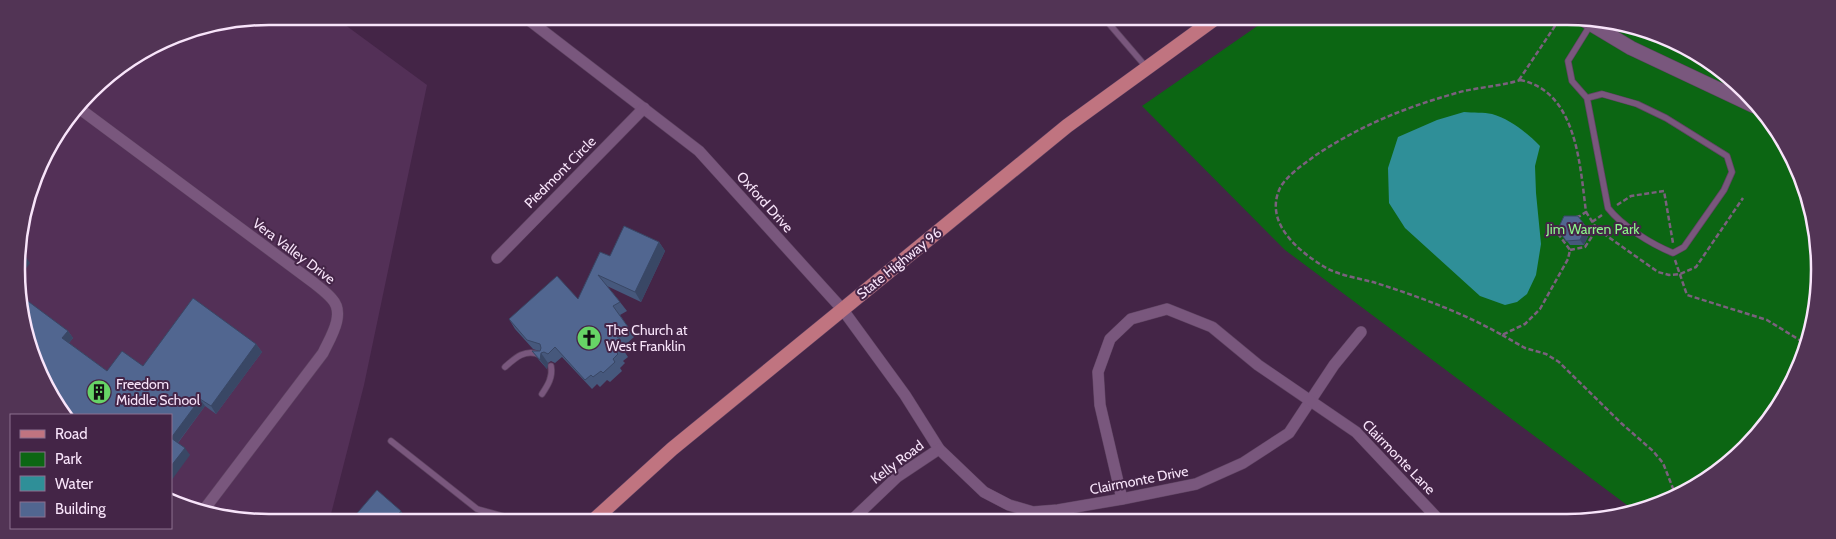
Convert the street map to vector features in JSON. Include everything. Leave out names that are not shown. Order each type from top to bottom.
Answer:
[{"type":"main road","name":"State Highway 96","points":[[600,514],[672,449],[1067,126],[1206,25]]},
{"type":"street","name":"Oxford Drive","points":[[535,25],[698,152],[843,310],[905,395],[939,449]]},
{"type":"street","points":[[1595,27],[1631,48],[1743,101]]},
{"type":"street","name":"Piedmont Circle","points":[[497,258],[644,108]]},
{"type":"street","name":"Vera Valley Drive","points":[[83,111],[314,283],[334,300],[338,314],[332,333],[322,353],[207,506]]},
{"type":"street","name":"Clairmonte Lane","points":[[1122,499],[1100,405],[1098,372],[1110,339],[1131,319],[1167,309],[1212,327],[1258,366],[1356,432],[1433,514]]},
{"type":"street","name":"Clairmonte Drive","points":[[939,449],[984,492],[1009,505],[1033,512],[1058,510],[1196,484],[1243,463],[1289,433],[1334,365],[1360,332]]},
{"type":"street","name":"Kelly Road","points":[[857,514],[898,476],[939,449]]},
{"type":"lane","points":[[1110,25],[1147,68]]},
{"type":"lane","points":[[1586,26],[1568,62],[1572,81],[1587,98],[1610,210],[1616,218],[1662,248],[1673,253],[1684,247],[1724,190],[1732,172],[1727,156],[1666,118],[1637,104],[1602,94],[1587,98]]},
{"type":"lane","points":[[505,367],[514,358],[524,353],[536,353],[543,357]]},
{"type":"lane","points":[[542,394],[549,383],[552,373],[551,366]]},
{"type":"lane","points":[[391,441],[476,509],[497,514]]},
{"type":"path","points":[[1519,80],[1556,25]]},
{"type":"path","points":[[1570,250],[1585,247],[1597,229],[1586,212],[1572,128],[1552,98],[1539,87],[1519,80],[1456,93],[1403,109],[1354,131],[1301,165],[1281,187],[1276,201],[1277,220],[1288,240],[1325,268],[1349,277],[1409,294],[1476,321],[1525,348],[1546,354],[1559,362],[1614,417],[1653,451],[1663,464],[1673,490]]},
{"type":"path","points":[[1592,222],[1631,196],[1664,191],[1673,242],[1673,253],[1687,295],[1767,320],[1800,341]]},
{"type":"path","points":[[1570,250],[1558,235],[1566,220],[1586,212]]},
{"type":"path","points":[[1502,335],[1525,324],[1540,309],[1568,259],[1570,250]]},
{"type":"shaded area","points":[[345,25],[427,85],[364,385],[331,514],[238,512],[206,506],[172,493],[172,414],[36,341],[27,301],[25,270],[27,238],[33,206],[50,161],[66,134],[86,108],[108,86],[134,66],[161,50],[206,33],[238,27]]},
{"type":"green space","name":"Jim Warren Park","points":[[1259,25],[1566,25],[1598,27],[1645,38],[1689,58],[1728,86],[1750,108],[1770,134],[1786,161],[1803,206],[1809,238],[1811,270],[1809,301],[1798,348],[1786,378],[1770,405],[1750,431],[1728,453],[1702,473],[1675,489],[1629,506],[1285,250],[1142,106]]},
{"type":"water","points":[[1464,112],[1489,113],[1499,116],[1518,127],[1540,146],[1535,166],[1541,244],[1536,275],[1527,294],[1517,302],[1505,305],[1480,296],[1405,228],[1389,203],[1388,168],[1398,137],[1437,120]]},
{"type":"building","points":[[1564,216],[1578,216],[1586,227],[1580,240],[1566,241],[1558,229]]},
{"type":"building","points":[[624,226],[659,242],[635,292],[598,275],[620,302],[613,306],[628,327],[617,337],[620,339],[616,342],[621,348],[616,352],[618,354],[613,359],[615,362],[603,373],[601,371],[585,380],[555,347],[548,354],[541,353],[540,360],[532,351],[540,351],[540,344],[527,340],[509,319],[557,276],[578,299],[600,252],[610,256]]},
{"type":"building","name":"Freedom Middle School","points":[[193,298],[256,344],[211,406],[200,399],[172,437],[172,414],[73,414],[50,378],[33,333],[27,300],[68,331],[62,338],[107,371],[122,351],[143,366]]},
{"type":"building","points":[[172,439],[185,448],[172,465]]},
{"type":"building","points":[[377,490],[401,511],[398,514],[356,514]]},
{"type":"place","name":"The Church at West Franklin","points":[[589,338]]},
{"type":"place","name":"Freedom Middle School","points":[[99,392]]}]
